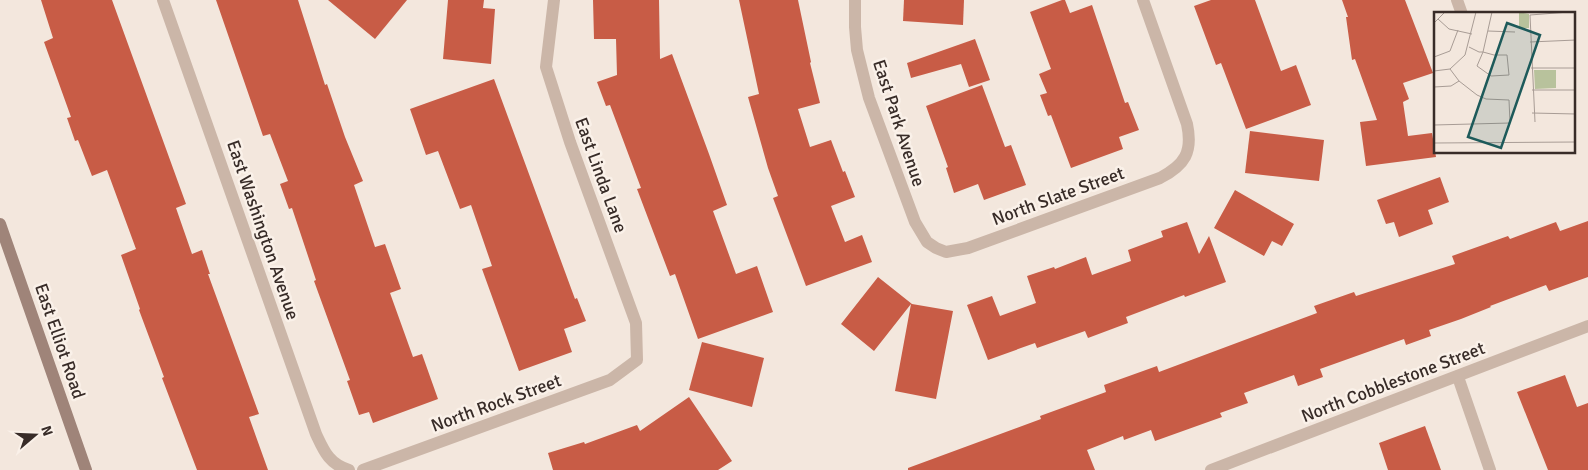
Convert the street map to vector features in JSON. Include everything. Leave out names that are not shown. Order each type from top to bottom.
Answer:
[{"type":"main road","name":"East Elliot Road","points":[[0,224],[86,470]]},
{"type":"street","name":"East Washington Avenue","points":[[164,0],[316,434],[329,458],[343,468]]},
{"type":"street","name":"East Linda Lane","points":[[554,0],[546,66],[570,142],[636,323],[637,360]]},
{"type":"street","name":"East Park Avenue","points":[[855,0],[857,50],[869,98],[914,222],[927,242],[936,248]]},
{"type":"street","name":"North Slate Street","points":[[936,248],[946,252],[968,248],[1160,178],[1178,166],[1185,157],[1189,147],[1190,136],[1143,0]]},
{"type":"street","points":[[1457,0],[1461,12]]},
{"type":"street","name":"North Cobblestone Street","points":[[1210,470],[1588,326]]},
{"type":"street","name":"North Rock Street","points":[[363,470],[610,380],[637,360]]},
{"type":"street","points":[[1458,376],[1490,470]]},
{"type":"building","points":[[41,0],[112,0],[186,204],[176,208],[192,254],[202,250],[210,274],[208,274],[259,414],[249,417],[268,470],[197,470],[162,378],[164,377],[121,255],[136,249],[107,170],[92,176],[78,140],[75,141],[67,118],[71,117],[44,42],[53,38]]},
{"type":"building","points":[[216,0],[298,0],[325,85],[327,84],[345,137],[363,181],[354,185],[375,247],[385,244],[401,289],[390,293],[413,357],[422,354],[438,399],[373,423],[369,412],[359,415],[347,381],[350,380],[314,281],[316,280],[292,208],[289,209],[280,184],[288,181],[270,134],[263,136]]},
{"type":"building","points":[[328,0],[407,0],[375,39]]},
{"type":"building","points":[[448,0],[484,0],[483,8],[495,9],[491,64],[443,59]]},
{"type":"building","points":[[593,0],[659,0],[660,59],[672,54],[709,154],[727,205],[713,211],[736,274],[757,266],[773,312],[698,339],[675,274],[670,276],[637,189],[641,188],[610,105],[606,106],[597,82],[617,75],[616,39],[594,39]]},
{"type":"building","points":[[739,0],[798,0],[820,103],[798,109],[810,147],[831,140],[855,197],[831,206],[845,242],[862,235],[872,262],[806,286],[773,198],[778,196],[748,97],[759,94]]},
{"type":"building","points":[[904,0],[964,0],[963,25],[903,21]]},
{"type":"building","points":[[1065,0],[1070,13],[1092,5],[1125,103],[1128,102],[1139,130],[1119,137],[1123,149],[1071,168],[1051,115],[1048,116],[1040,95],[1047,93],[1039,74],[1051,69],[1030,12]]},
{"type":"building","points":[[1211,0],[1255,0],[1281,71],[1296,65],[1311,105],[1246,129],[1221,63],[1216,65],[1194,6]]},
{"type":"building","points":[[1342,0],[1405,0],[1433,73],[1403,83],[1409,99],[1403,102],[1408,136],[1432,133],[1436,157],[1366,166],[1360,122],[1377,120],[1355,59],[1352,60],[1346,17],[1348,17]]},
{"type":"building","points":[[975,39],[990,80],[969,87],[961,64],[911,78],[907,63]]},
{"type":"building","points":[[494,79],[575,299],[577,298],[586,321],[564,329],[572,352],[519,371],[482,269],[492,266],[471,205],[460,209],[438,151],[426,155],[410,109]]},
{"type":"building","points":[[982,85],[1005,147],[1011,145],[1026,185],[984,200],[978,184],[954,193],[946,168],[948,167],[926,106]]},
{"type":"building","points":[[1250,131],[1324,140],[1319,181],[1245,173]]},
{"type":"building","points":[[1440,177],[1449,202],[1428,210],[1433,224],[1399,237],[1394,222],[1386,224],[1377,200]]},
{"type":"building","points":[[1235,190],[1294,224],[1282,246],[1272,241],[1264,256],[1214,228]]},
{"type":"building","points":[[1588,221],[1588,277],[1549,291],[1546,285],[1429,330],[1431,336],[1406,345],[1404,339],[1320,369],[1323,377],[1298,386],[1294,375],[1244,393],[1248,403],[1220,413],[1222,417],[1155,441],[1151,430],[1124,440],[1123,436],[1087,450],[1095,470],[908,470],[908,468],[1041,419],[1040,416],[1106,392],[1104,385],[1157,366],[1159,372],[1317,313],[1314,306],[1354,292],[1356,296],[1455,264],[1452,256],[1508,236],[1510,239],[1556,222],[1560,231]]},
{"type":"building","points":[[1187,222],[1199,254],[1209,236],[1226,282],[1185,297],[1184,295],[1126,317],[1128,323],[1088,338],[1085,331],[1037,348],[1035,343],[988,360],[967,305],[992,296],[1000,316],[1036,303],[1027,276],[1054,267],[1055,269],[1086,257],[1092,275],[1131,261],[1128,250],[1163,237],[1161,231]]},
{"type":"building","points":[[878,277],[912,304],[953,311],[936,399],[895,391],[911,304],[874,351],[841,324]]},
{"type":"building","points":[[702,342],[764,358],[752,407],[689,390]]},
{"type":"building","points":[[1565,375],[1577,407],[1588,403],[1588,470],[1548,470],[1517,392]]},
{"type":"building","points":[[689,397],[732,461],[718,470],[553,470],[548,453],[584,442],[585,444],[637,425],[640,431]]},
{"type":"building","points":[[1425,426],[1441,470],[1388,470],[1379,443]]}]
